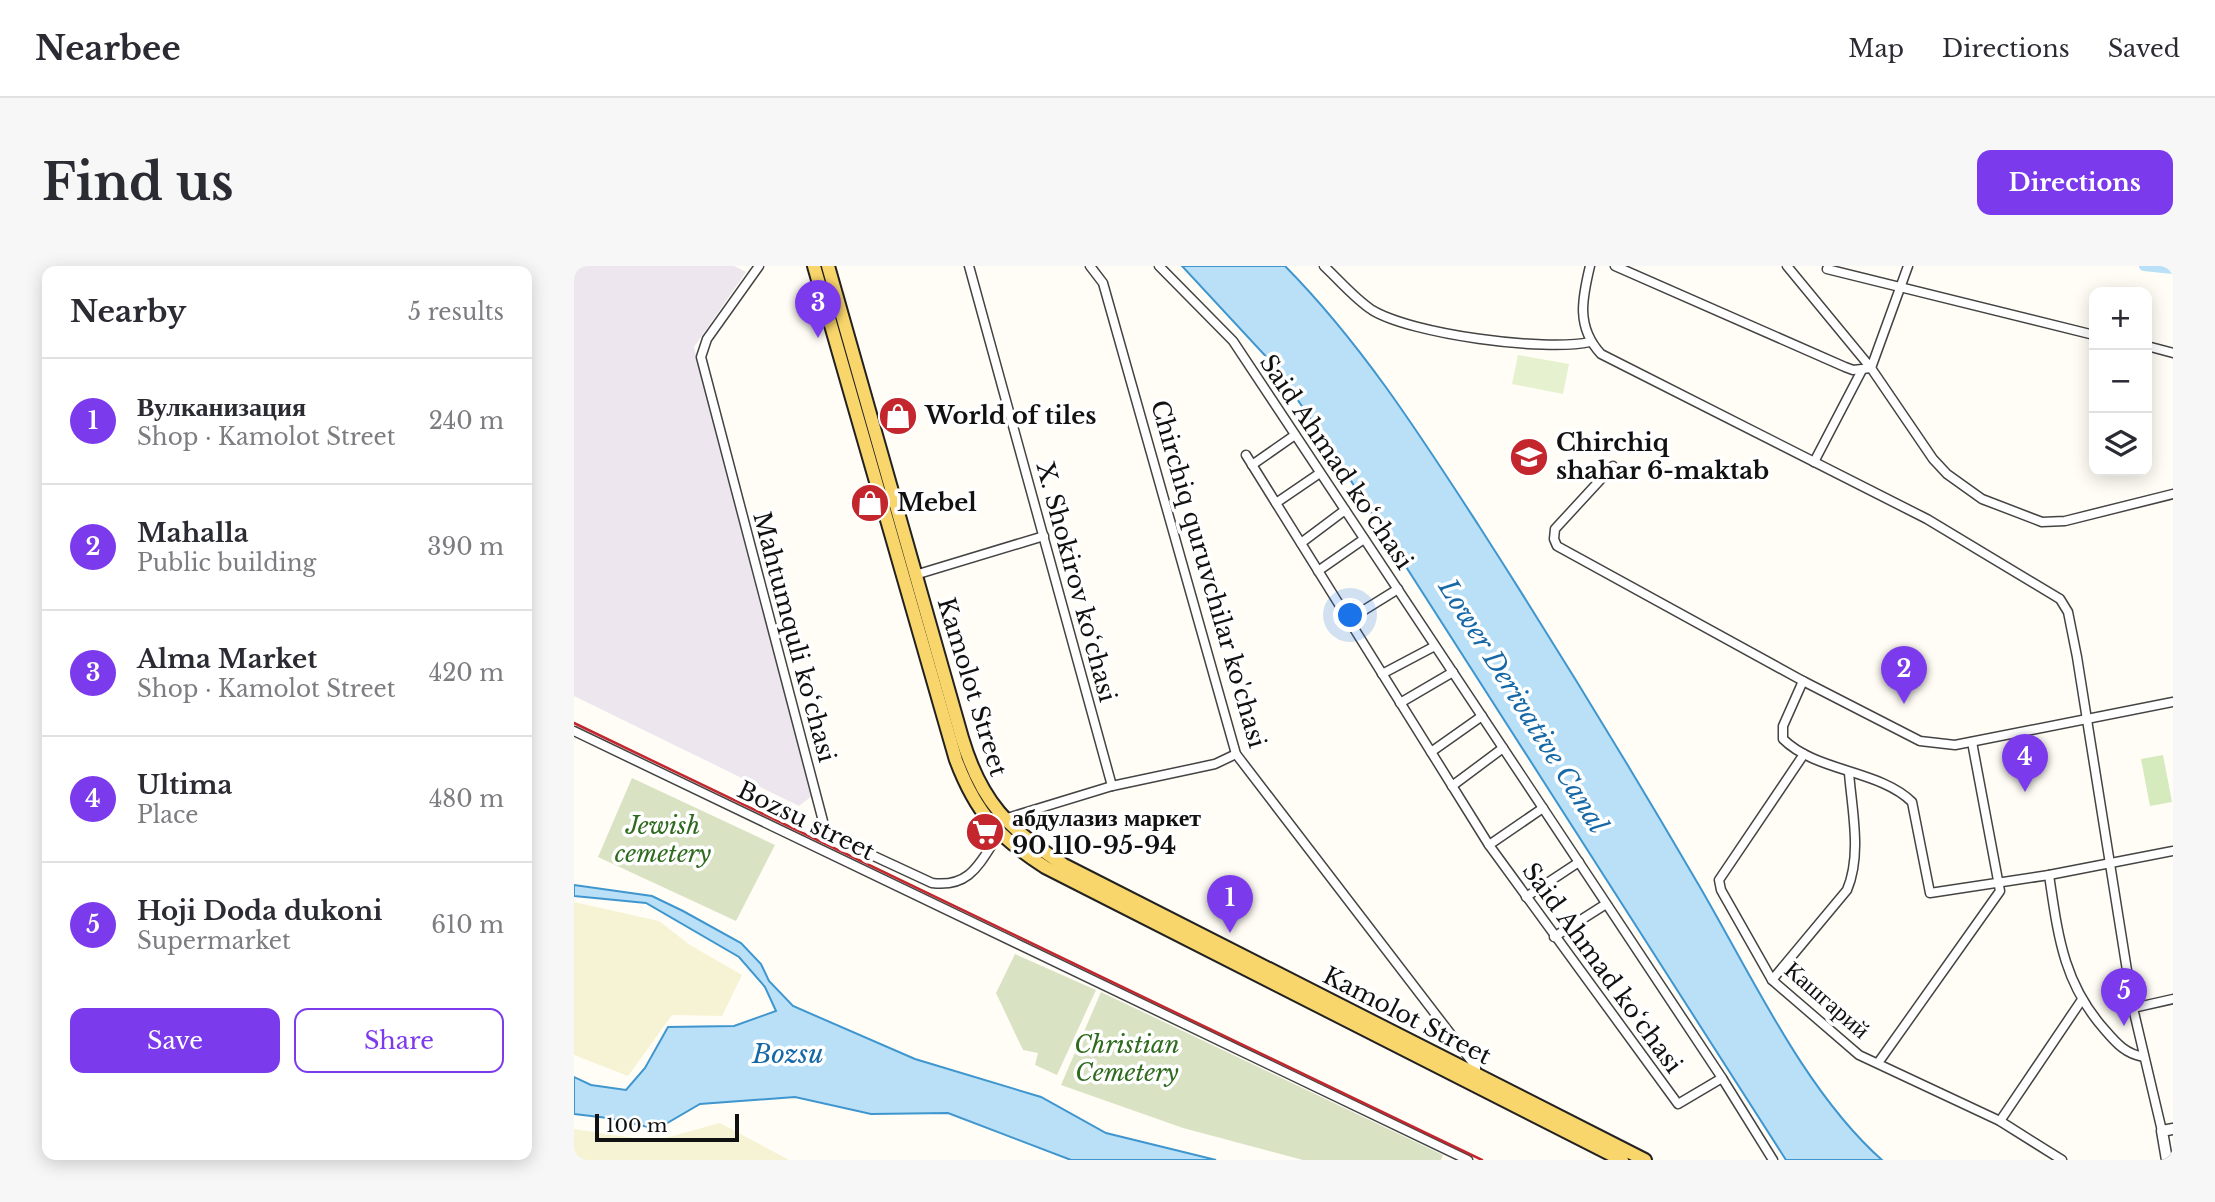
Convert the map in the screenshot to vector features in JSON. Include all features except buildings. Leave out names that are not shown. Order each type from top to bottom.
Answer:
[{"type":"main road","name":"Kamolot Street","points":[[814,266],[880,475],[915,575],[968,760],[982,792],[1004,820],[1046,853],[1100,884],[1645,1160]]},
{"type":"main road","name":"Kamolot Street","points":[[828,266],[956,760],[972,799],[999,834],[1045,867],[1622,1160]]},
{"type":"street","name":"Mahtumquli ko‘chasi","points":[[759,266],[707,339],[701,357],[824,825],[837,839],[932,883],[941,884],[970,876],[999,834]]},
{"type":"street","name":"X. Shokirov ko‘chasi","points":[[969,266],[1112,786]]},
{"type":"street","name":"Chirchiq quruvchilar ko'chasi","points":[[1090,266],[1103,283],[1236,754],[1476,1067],[1476,1074]]},
{"type":"street","name":"Said Ahmad ko‘chasi","points":[[1159,266],[1233,341],[1722,1078],[1773,1160]]},
{"type":"street","points":[[1324,266],[1373,311],[1432,331],[1539,346],[1568,346],[1590,342]]},
{"type":"street","points":[[1590,266],[1582,310],[1590,342],[1601,354],[1927,519],[2060,599],[2068,612],[2112,863],[2133,1008],[2167,1160]]},
{"type":"street","points":[[1615,266],[1845,367],[1866,369]]},
{"type":"street","points":[[1787,266],[1947,474],[1982,499],[2006,511],[2042,522],[2064,521],[2173,494]]},
{"type":"street","points":[[1814,462],[1866,369],[1902,289],[1908,266]]},
{"type":"street","points":[[1827,269],[2089,334]]},
{"type":"street","points":[[2152,347],[2173,353]]},
{"type":"street","points":[[1252,465],[1295,435]]},
{"type":"street","name":"Said Ahmad ko‘chasi","points":[[1246,455],[1489,845],[1678,1104],[1722,1078]]},
{"type":"street","points":[[1613,466],[1555,529],[1553,539],[1557,546],[1803,681],[1920,741],[1955,745],[2086,717],[2173,702]]},
{"type":"street","points":[[1276,503],[1320,473]]},
{"type":"street","points":[[1301,543],[1345,510]]},
{"type":"street","points":[[915,575],[1044,536]]},
{"type":"street","points":[[1318,571],[1364,539]]},
{"type":"street","points":[[1349,620],[1398,589]]},
{"type":"street","points":[[1382,674],[1435,646]]},
{"type":"street","points":[[1400,703],[1452,672]]},
{"type":"street","points":[[1803,681],[1783,726],[1783,739],[1804,754],[1895,790],[1912,802],[1930,893],[2049,875],[2173,851]]},
{"type":"street","points":[[1431,752],[1482,716]]},
{"type":"street","name":"Bozsu street","points":[[574,731],[1468,1160]]},
{"type":"street","points":[[1972,742],[1999,881]]},
{"type":"street","points":[[1452,786],[1503,748]]},
{"type":"street","points":[[1004,820],[1112,786],[1215,764],[1236,754]]},
{"type":"street","name":"Кашгарий","points":[[1804,754],[1719,884],[1772,980],[1860,1055],[2000,1121],[2062,1160]]},
{"type":"street","points":[[1772,980],[1847,890],[1852,878],[1855,855],[1849,773]]},
{"type":"street","points":[[1489,845],[1543,808]]},
{"type":"street","points":[[1526,897],[1579,862]]},
{"type":"street","points":[[2049,875],[2057,930],[2070,978],[2081,1002],[2116,1043],[2130,1055],[2144,1057]]},
{"type":"street","name":"Кашгарий","points":[[1878,1063],[2000,891],[1999,881]]},
{"type":"street","points":[[1555,937],[1606,904]]},
{"type":"street","points":[[2133,1008],[2173,999]]},
{"type":"street","points":[[2000,1121],[2081,1002]]},
{"type":"street","points":[[2162,1131],[2173,1129]]},
{"type":"shaded area","points":[[574,266],[734,266],[746,272],[694,347],[813,795],[799,806],[574,696]]},
{"type":"shaded area","points":[[574,902],[659,921],[690,945],[742,975],[722,1016],[672,1015],[628,1076],[574,1055]]},
{"type":"shaded area","points":[[720,1123],[789,1160],[574,1160],[574,1129],[654,1141]]},
{"type":"green space","points":[[1518,355],[1569,364],[1563,394],[1512,384]]},
{"type":"green space","points":[[2163,755],[2172,802],[2150,806],[2141,759]]},
{"type":"green space","name":"Jewish cemetery","points":[[632,778],[775,845],[736,921],[598,857]]},
{"type":"green space","points":[[1015,954],[1096,990],[1057,1075],[1035,1065],[1038,1053],[1023,1050],[996,993]]},
{"type":"green space","name":"Christian Cemetery","points":[[1101,992],[1443,1155],[1441,1160],[1303,1160],[1183,1128],[1061,1085]]},
{"type":"water","name":"Lower Derivative Canal","points":[[1182,266],[1285,266],[1340,327],[1435,458],[1562,658],[1671,837],[1803,1065],[1854,1132],[1882,1160],[1786,1160],[1321,434],[1273,364]]},
{"type":"water","name":"Bozsu","points":[[574,885],[652,896],[683,911],[741,943],[761,964],[769,981],[793,1006],[915,1059],[1041,1097],[1106,1133],[1216,1160],[1071,1160],[948,1113],[871,1114],[795,1097],[700,1104],[657,1129],[608,1118],[574,1114],[574,1077],[591,1085],[626,1090],[645,1068],[668,1027],[734,1026],[776,1011],[765,987],[739,957],[646,903],[574,896]]},
{"type":"waterway","points":[[2144,266],[2173,269]]},
{"type":"railway","points":[[574,723],[1482,1160]]},
{"type":"place","name":"Alma Market","points":[[818,338]]},
{"type":"place","name":"World of tiles","points":[[898,416]]},
{"type":"place","name":"Chirchiq shahar 6-maktab","points":[[1529,457]]},
{"type":"place","name":"Mebel","points":[[870,503]]},
{"type":"place","name":"Mahalla","points":[[1904,704]]},
{"type":"place","name":"Ultima","points":[[2025,792]]},
{"type":"place","name":"абдулазиз маркет 90 110-95-94","points":[[985,832]]},
{"type":"place","name":"Вулканизация","points":[[1230,933]]},
{"type":"place","name":"Hoji Doda dukoni","points":[[2124,1026]]}]
